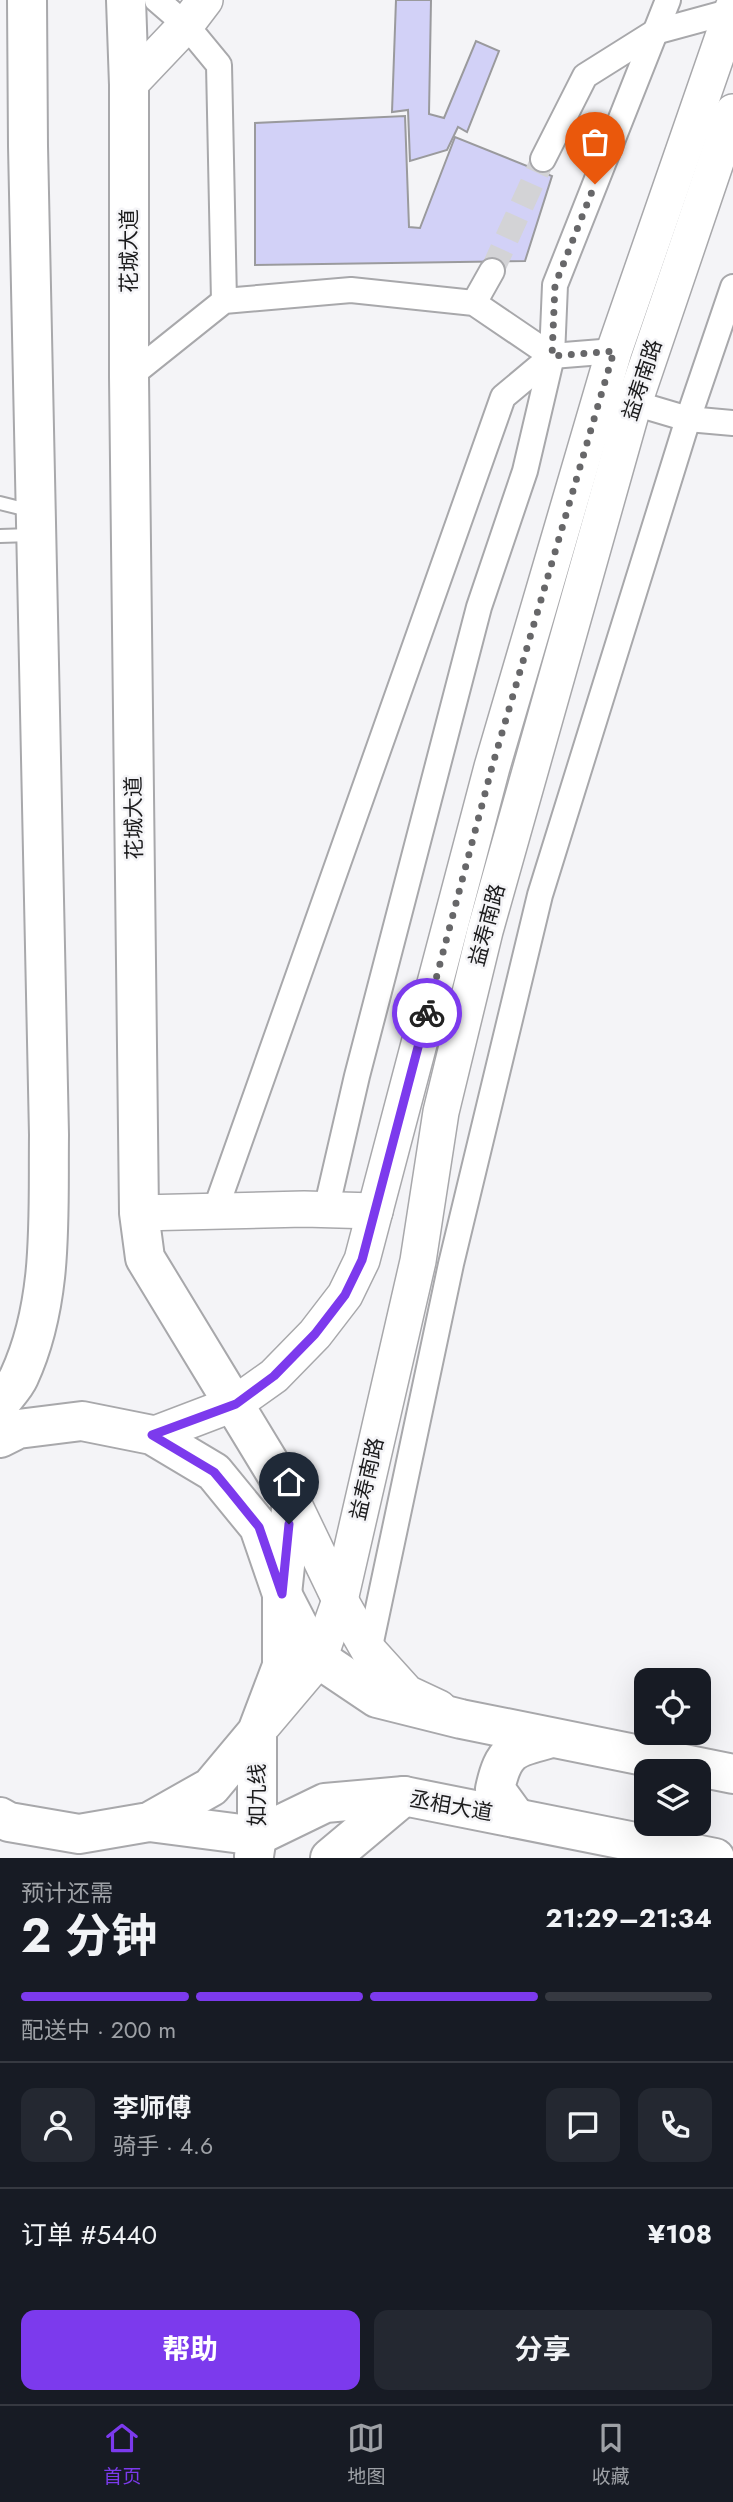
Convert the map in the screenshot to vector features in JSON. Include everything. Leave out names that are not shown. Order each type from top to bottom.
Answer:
[{"type":"main road","points":[[0,1403],[18,1379],[38,1325],[47,1262],[49,1135],[18,522],[27,0]]},
{"type":"main road","name":"花城大道","points":[[126,0],[139,1213],[145,1258],[292,1500]]},
{"type":"main road","name":"益寿南路","points":[[152,1435],[236,1404],[274,1376],[315,1334],[345,1295],[362,1260],[492,767],[614,351],[732,10]]},
{"type":"main road","points":[[129,85],[195,13]]},
{"type":"main road","name":"益寿南路","points":[[257,1732],[319,1659],[340,1600],[418,1261],[441,1112],[485,931],[634,402],[733,112]]},
{"type":"main road","points":[[139,1213],[374,1211]]},
{"type":"main road","points":[[0,1438],[18,1429],[82,1421],[152,1435],[214,1472],[259,1527],[282,1594],[319,1659],[377,1698],[461,1719],[733,1774]]},
{"type":"main road","points":[[292,1500],[340,1600],[369,1651],[407,1693],[461,1719]]},
{"type":"main road","points":[[0,1817],[9,1822],[79,1834],[149,1822],[211,1787],[257,1732],[282,1666],[282,1594],[292,1500]]},
{"type":"main road","name":"如九线","points":[[255,1847],[257,1732]]},
{"type":"main road","points":[[516,1818],[495,1789],[500,1765],[516,1748],[552,1738]]},
{"type":"main road","points":[[330,1858],[404,1796]]},
{"type":"main road","name":"丞相大道","points":[[255,1847],[325,1803],[404,1796],[715,1858]]},
{"type":"main road","points":[[149,1822],[255,1847]]},
{"type":"street","points":[[158,0],[195,13],[219,65],[224,301]]},
{"type":"street","points":[[326,1210],[357,1076],[475,620],[525,471],[552,356],[555,285],[668,0]]},
{"type":"street","points":[[543,159],[585,76],[655,32],[732,10]]},
{"type":"street","points":[[474,303],[492,271]]},
{"type":"street","points":[[369,1651],[451,1264],[540,895],[688,419],[733,287]]},
{"type":"street","points":[[129,377],[224,301],[351,290],[474,303],[552,356]]},
{"type":"street","points":[[215,1211],[503,397],[552,356],[614,351]]},
{"type":"street","points":[[634,402],[688,419],[733,423]]},
{"type":"building","points":[[396,0],[431,0],[429,114],[444,118],[476,41],[499,51],[467,132],[458,127],[447,150],[410,161],[408,110],[392,112]]},
{"type":"building","points":[[405,116],[409,227],[420,228],[455,137],[552,176],[525,261],[255,265],[255,123]]},
{"type":"tunnel","points":[[492,271],[543,159]]},
{"type":"way so far","points":[[427,1013],[492,767],[614,351],[552,356],[555,285],[595,184]]},
{"type":"route","points":[[289,1524],[282,1594],[259,1527],[229,1490],[214,1472],[152,1435],[236,1404],[274,1376],[315,1334],[345,1295],[362,1260],[427,1013]]}]
